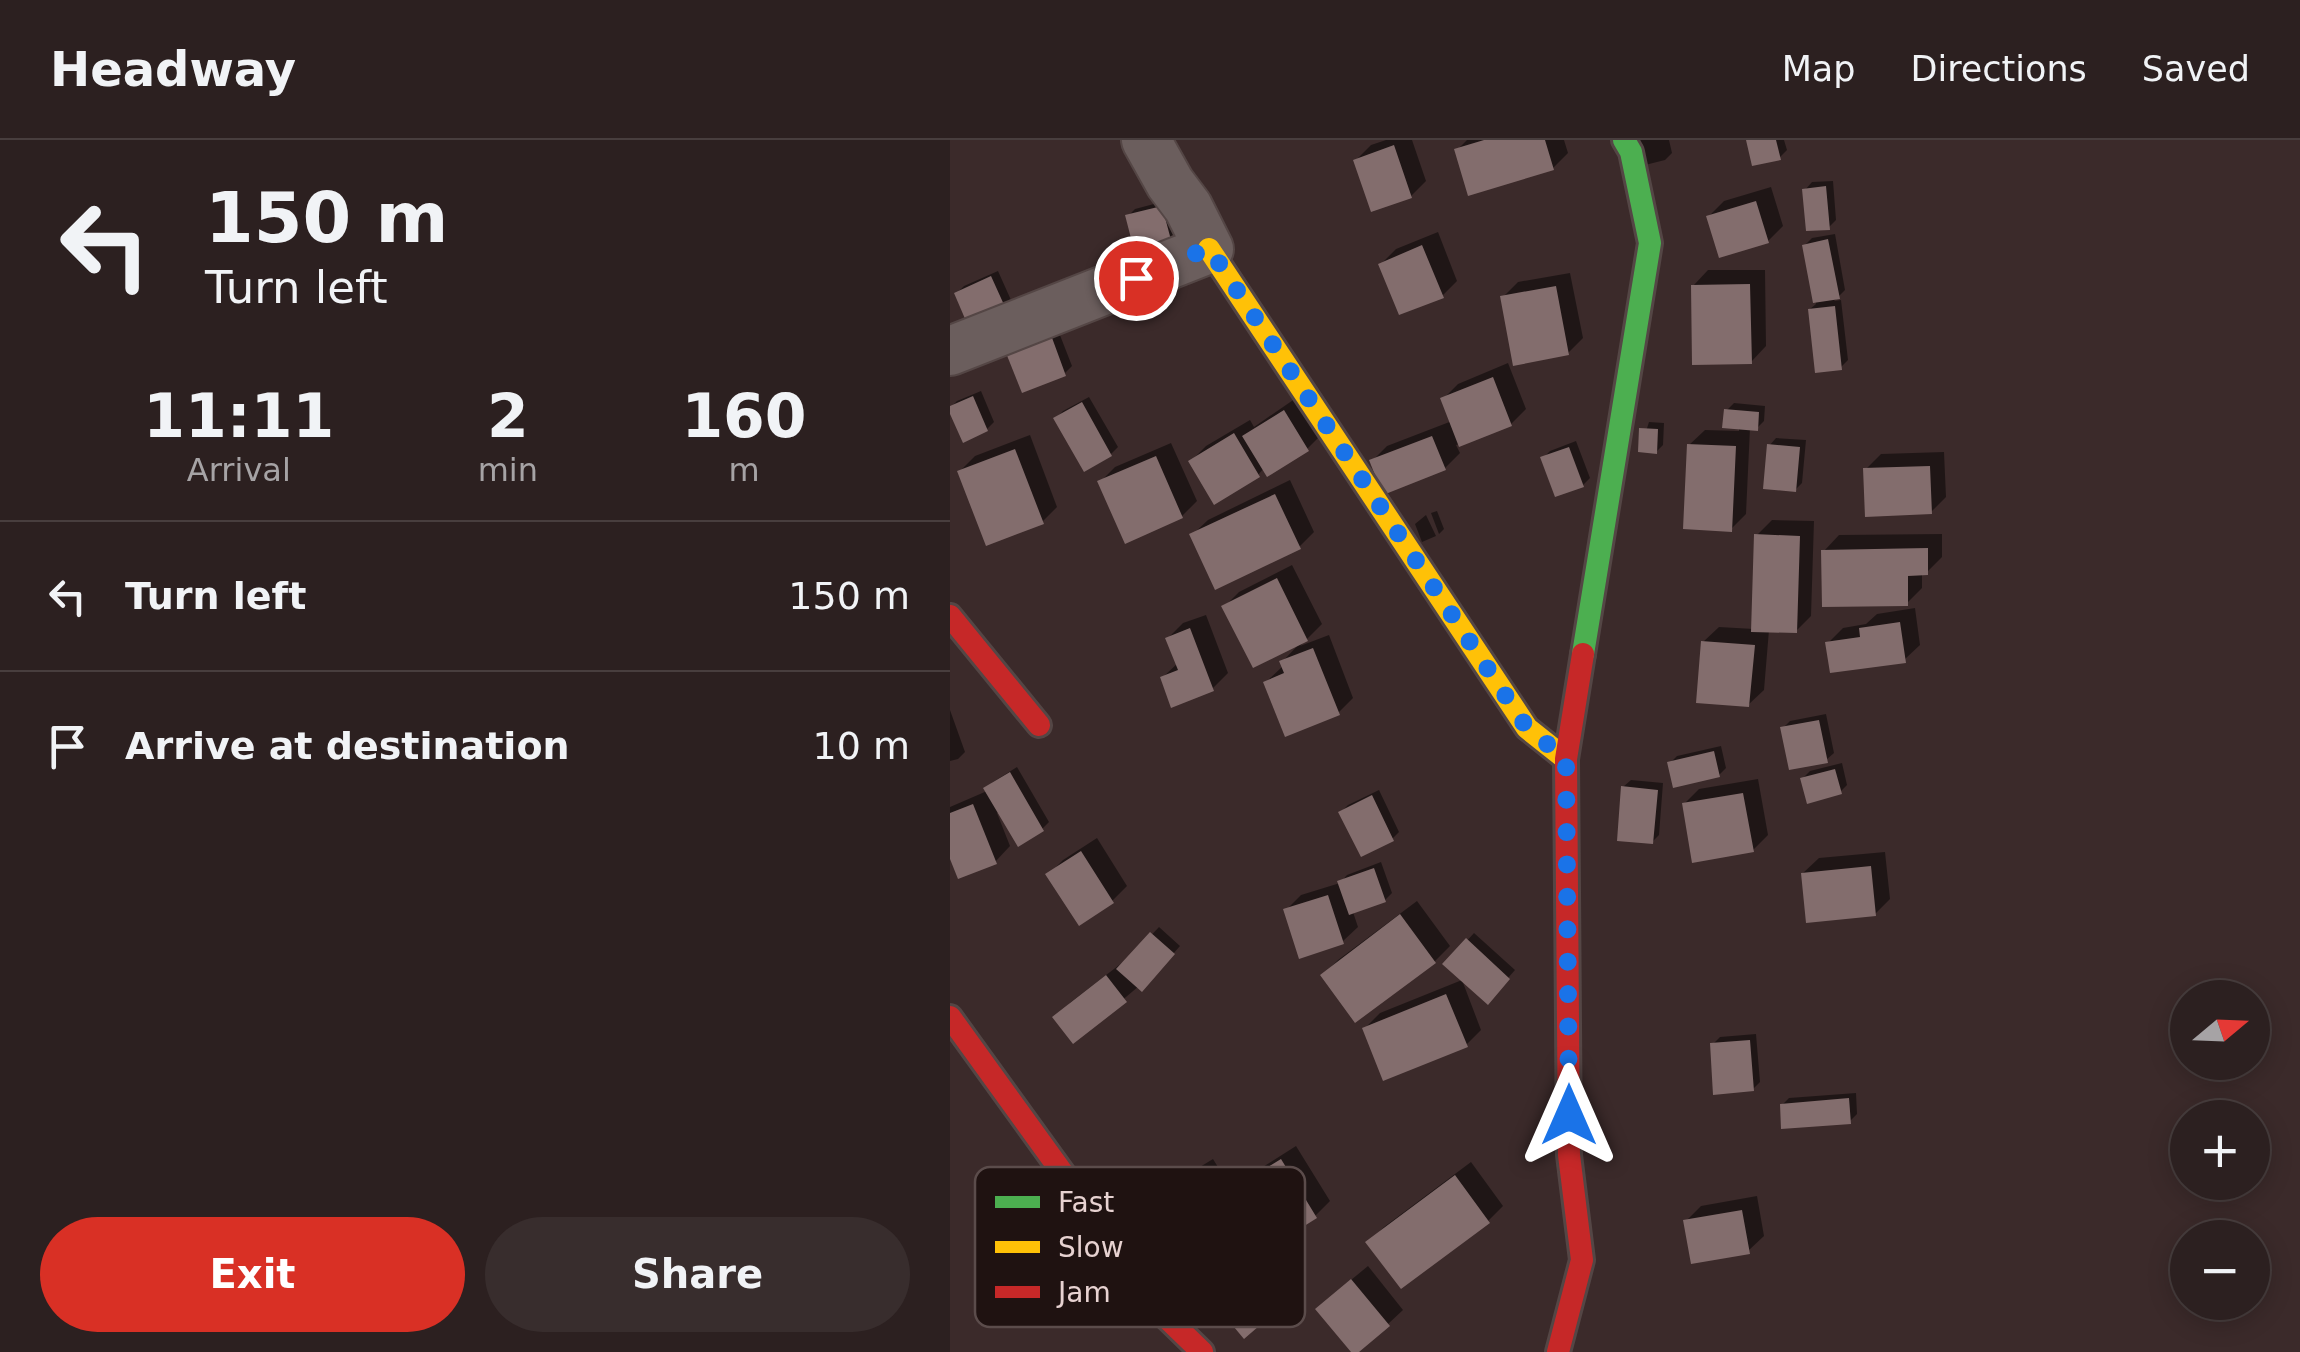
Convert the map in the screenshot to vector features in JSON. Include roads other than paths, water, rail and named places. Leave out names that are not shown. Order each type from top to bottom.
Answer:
[{"type":"street","points":[[1146,140],[1170,184],[1188,206],[1209,248],[1527,728],[1566,759]]},
{"type":"street","points":[[1558,1352],[1582,1260],[1570,1155],[1566,759],[1650,243],[1631,152],[1624,140]]},
{"type":"street","points":[[950,351],[1209,248]]},
{"type":"street","points":[[950,616],[1039,725]]},
{"type":"street","points":[[950,1017],[1058,1167]]},
{"type":"street","points":[[1175,1327],[1202,1352]]}]
